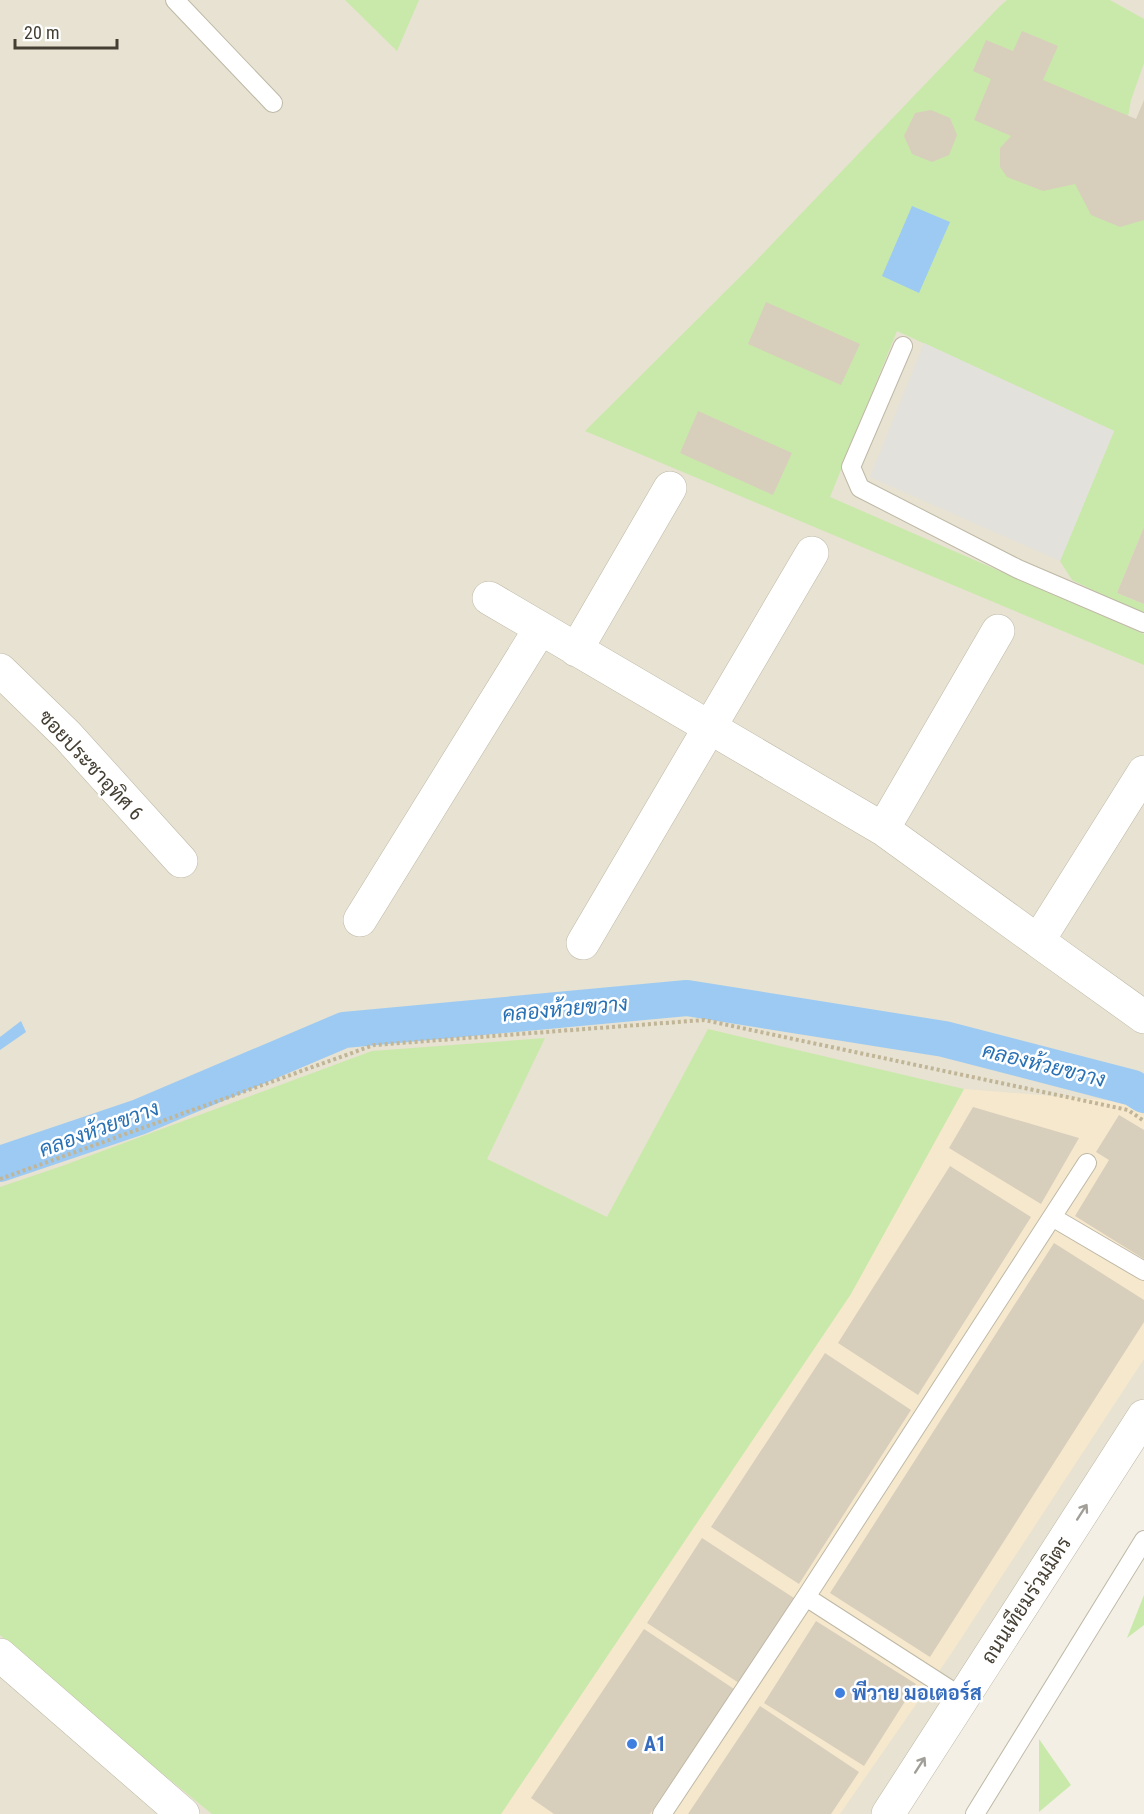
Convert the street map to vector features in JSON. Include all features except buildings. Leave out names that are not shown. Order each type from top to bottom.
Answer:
[{"type":"street","points":[[576,650],[670,488]]},
{"type":"street","points":[[583,943],[812,553]]},
{"type":"street","points":[[489,598],[883,829],[1144,1017]]},
{"type":"street","points":[[360,920],[540,629]]},
{"type":"street","points":[[883,829],[998,631]]},
{"type":"street","name":"ซอยประชาอุทิศ 6","points":[[0,670],[67,735],[181,861]]},
{"type":"street","points":[[1038,941],[1144,772]]},
{"type":"street","name":"ถนนเทียมร่วมมิตร","points":[[888,1814],[1144,1416]]},
{"type":"street","points":[[0,1655],[183,1814]]},
{"type":"lane","points":[[175,0],[273,103]]},
{"type":"lane","points":[[903,346],[851,467],[860,488],[1018,569],[1144,623]]},
{"type":"lane","points":[[662,1814],[806,1597],[1087,1163]]},
{"type":"lane","points":[[1052,1217],[1144,1271]]},
{"type":"lane","points":[[975,1814],[1144,1540]]},
{"type":"lane","points":[[806,1597],[963,1698]]},
{"type":"path","points":[[0,1179],[375,1045],[704,1020],[1128,1110],[1144,1121]]},
{"type":"shaded area","points":[[0,0],[1144,0],[1144,1416],[888,1814],[0,1814]]},
{"type":"shaded area","points":[[924,343],[1114,431],[1060,561],[870,477]]},
{"type":"shaded area","points":[[964,1089],[1128,1102],[1144,1115],[1144,1359],[951,1654],[840,1814],[501,1814],[850,1294]]},
{"type":"green space","points":[[345,0],[419,0],[397,51]]},
{"type":"green space","points":[[1007,0],[1110,0],[1144,19],[1144,63],[1131,100],[1126,128],[1144,143],[1144,527],[1117,593],[1144,604],[1144,615],[1072,580],[1060,561],[1114,431],[897,331],[830,497],[1144,634],[1144,665],[585,431],[752,265]]},
{"type":"green space","points":[[708,1029],[964,1089],[851,1294],[501,1814],[212,1814],[99,1722],[0,1635],[0,1187],[372,1051],[545,1038],[487,1159],[607,1217]]},
{"type":"green space","points":[[1144,1595],[1144,1625],[1127,1638]]},
{"type":"green space","points":[[1039,1739],[1071,1785],[1039,1812]]},
{"type":"water","points":[[912,206],[950,222],[919,293],[882,276]]},
{"type":"water","points":[[21,1021],[26,1032],[0,1050],[0,1037]]},
{"type":"waterway","name":"คลองห้วยขวาง","points":[[0,1164],[139,1117],[344,1030],[687,998],[944,1039],[1133,1088],[1144,1095]]},
{"type":"place","name":"พีวาย มอเตอร์ส","points":[[840,1693]]},
{"type":"place","name":"A1","points":[[632,1744]]}]
